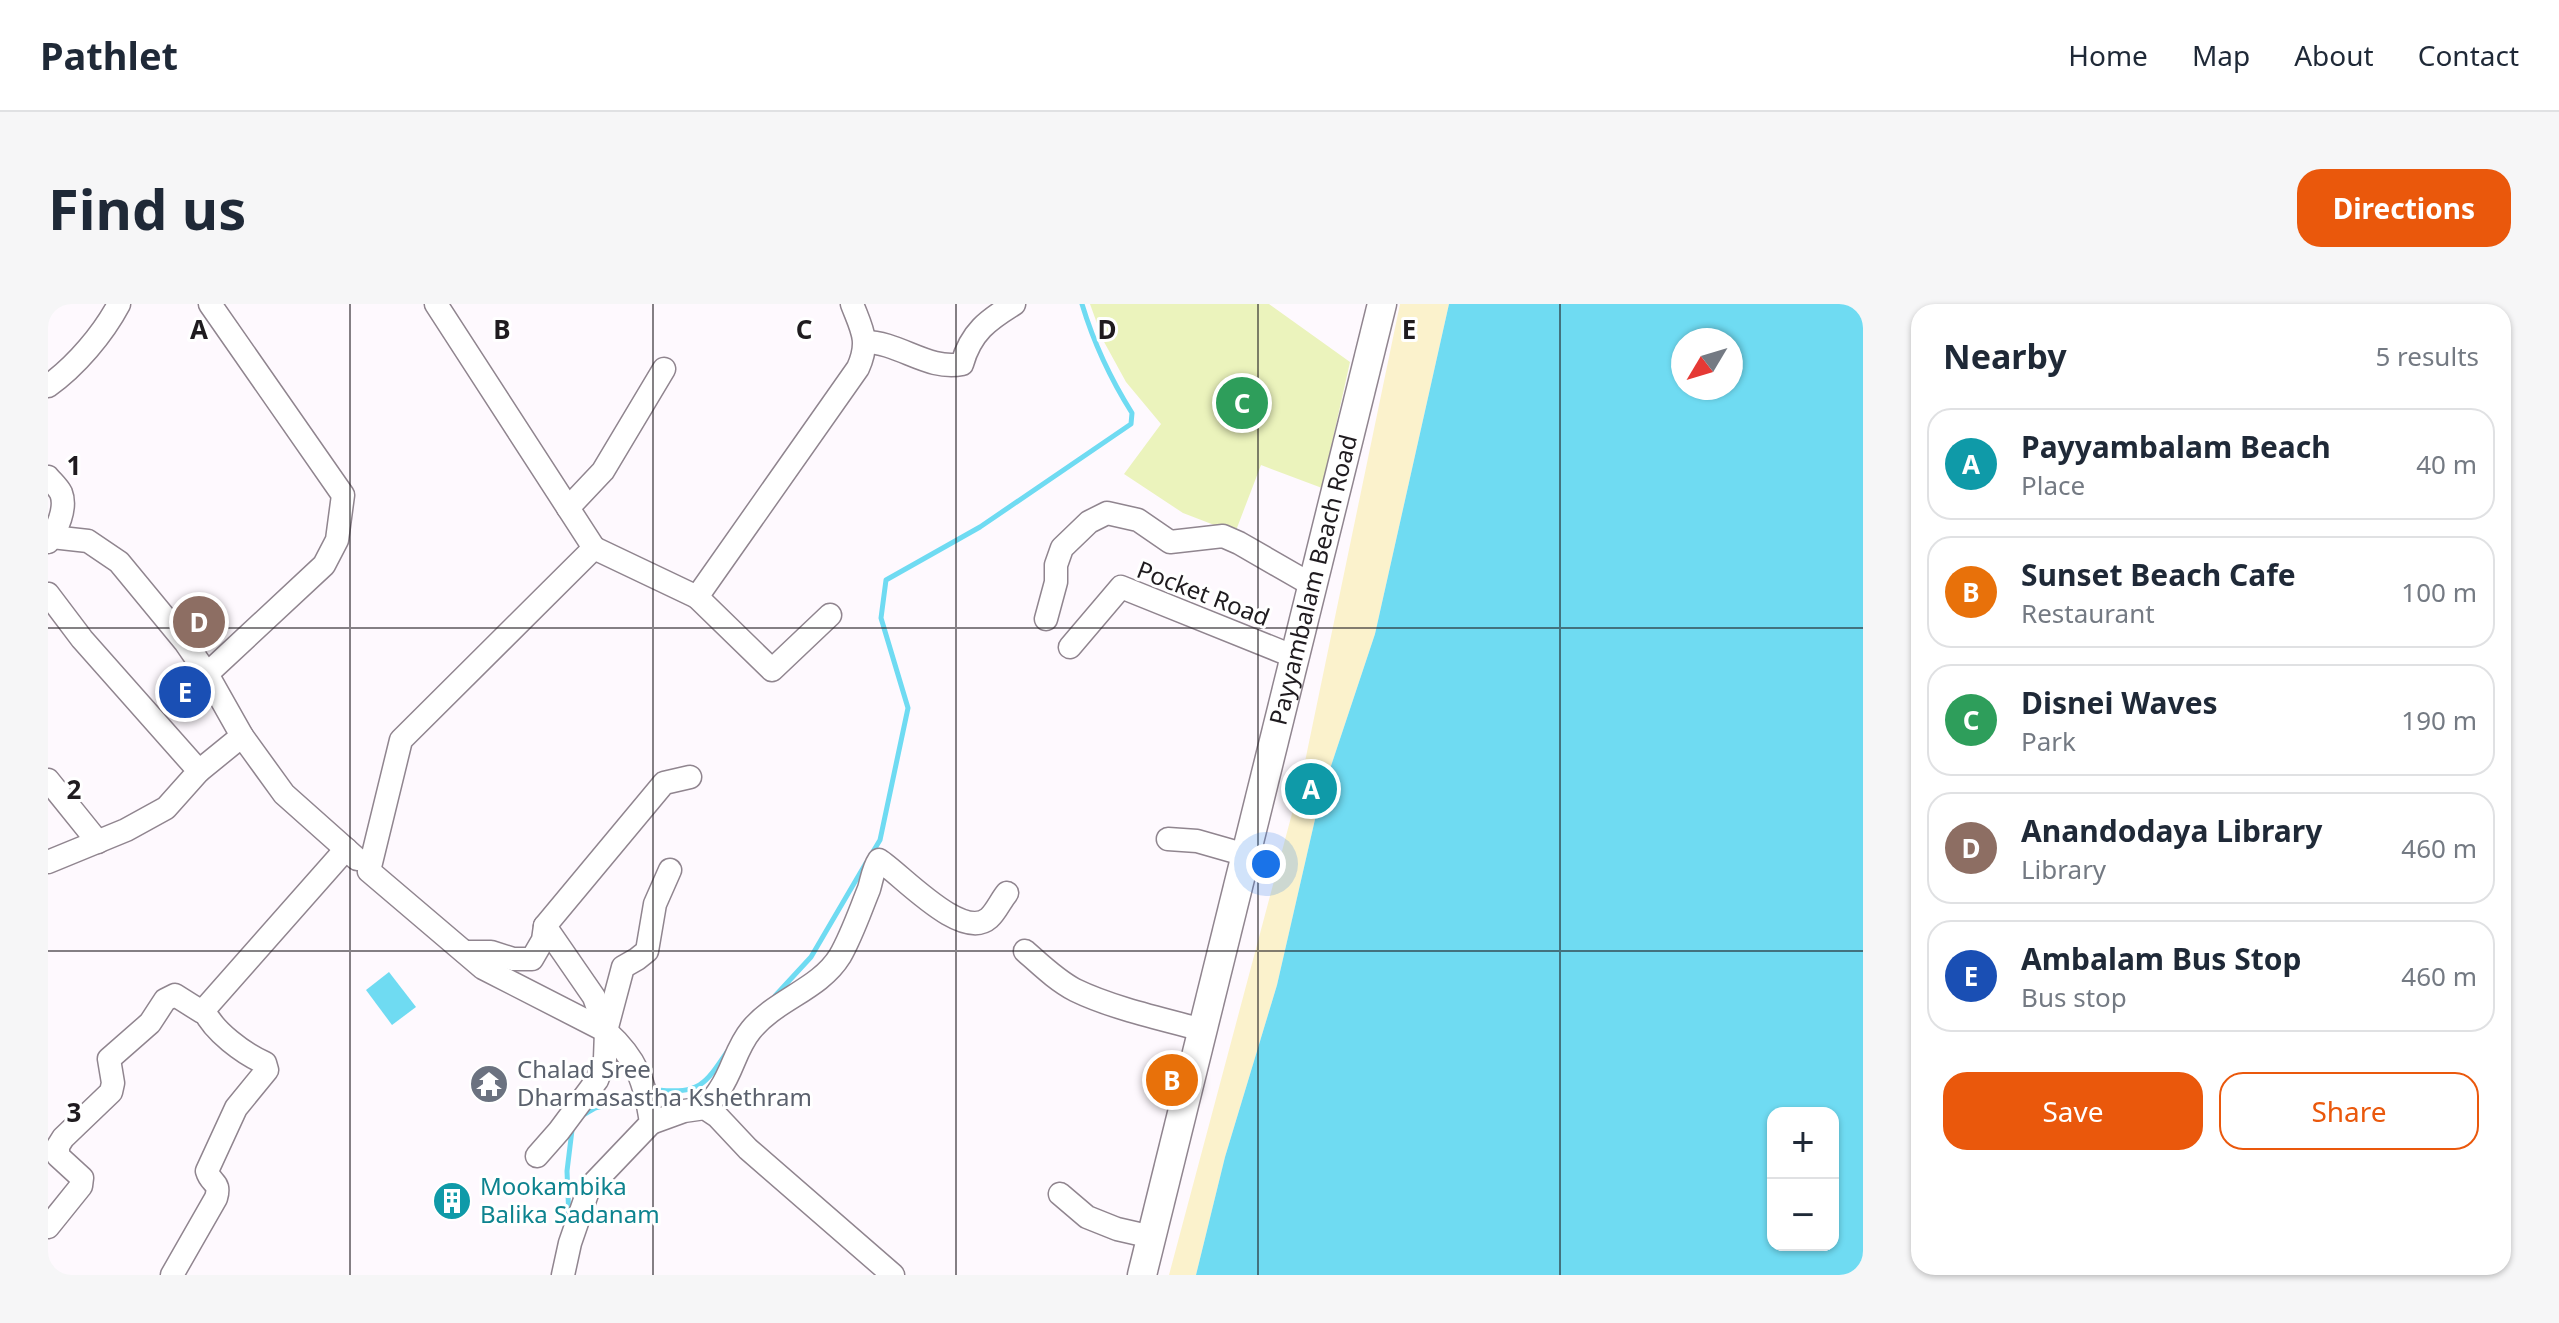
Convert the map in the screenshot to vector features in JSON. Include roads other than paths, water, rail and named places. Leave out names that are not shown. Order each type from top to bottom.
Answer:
[{"type":"main road","name":"Payyambalam Beach Road","points":[[1142,1275],[1382,304]]},
{"type":"street","points":[[53,374],[112,319],[119,304]]},
{"type":"street","points":[[207,674],[324,565],[337,540],[343,495],[210,304]]},
{"type":"street","points":[[436,304],[594,548],[697,597],[772,670],[830,615]]},
{"type":"street","points":[[697,597],[858,368],[865,352],[865,342],[852,304]]},
{"type":"street","points":[[865,342],[882,342],[934,363],[949,366],[962,364],[972,338],[993,317],[1014,304]]},
{"type":"street","points":[[568,508],[603,471],[664,369]]},
{"type":"street","points":[[48,477],[61,493],[62,506],[56,531],[50,539]]},
{"type":"street","points":[[1046,619],[1062,548],[1089,522],[1107,513],[1138,520],[1170,542],[1223,536],[1312,585]]},
{"type":"street","points":[[50,539],[88,541],[119,562],[185,642],[242,736],[284,794],[369,871],[483,968],[606,1031],[622,1046],[646,1087],[651,1123]]},
{"type":"street","points":[[369,871],[401,740],[594,548]]},
{"type":"street","name":"Pocket Road","points":[[1070,647],[1121,587],[1295,657]]},
{"type":"street","points":[[48,594],[82,639],[199,771]]},
{"type":"street","points":[[48,862],[126,830],[166,808],[199,771],[242,736]]},
{"type":"street","points":[[465,952],[491,952],[513,959],[532,959],[543,940],[545,926],[664,783],[690,777]]},
{"type":"street","points":[[48,780],[98,842]]},
{"type":"street","points":[[1168,839],[1197,841],[1246,855]]},
{"type":"street","points":[[48,1227],[81,1186],[82,1178],[58,1156],[58,1146],[111,1092],[113,1083],[109,1059],[150,1023],[165,1000],[175,995],[202,1012],[346,849]]},
{"type":"street","points":[[563,1275],[570,1243],[589,1188],[651,1123],[684,1111],[705,1108],[721,1089],[750,1030],[805,988],[822,979],[839,957],[857,920],[879,860],[930,902],[960,920],[977,924],[989,919],[1007,893]]},
{"type":"street","points":[[537,1156],[597,1080],[605,1059],[606,1031],[623,967],[647,951],[655,904],[670,870]]},
{"type":"street","points":[[545,926],[594,997],[606,1031]]},
{"type":"street","points":[[1025,951],[1054,977],[1098,1000],[1203,1030]]},
{"type":"street","points":[[172,1275],[216,1198],[217,1185],[207,1171],[236,1108],[267,1070],[265,1063],[216,1029],[204,1010]]},
{"type":"street","points":[[705,1108],[893,1275]]},
{"type":"street","points":[[1060,1194],[1087,1217],[1117,1229],[1152,1237]]},
{"type":"water","points":[[1449,304],[1863,304],[1863,1275],[1196,1275],[1225,1157],[1277,985],[1319,802],[1375,634]]},
{"type":"water","points":[[389,972],[416,1007],[392,1025],[366,990]]},
{"type":"waterway","points":[[871,855],[880,840],[908,708],[881,618],[886,580],[980,527],[1131,424],[1132,413],[1103,360],[1082,304]]},
{"type":"waterway","points":[[775,996],[811,957],[866,863]]},
{"type":"waterway","points":[[658,1090],[683,1090],[700,1085],[727,1052]]},
{"type":"waterway","points":[[583,1115],[595,1108],[631,1098]]},
{"type":"waterway","points":[[569,1219],[567,1171],[572,1130]]},
{"type":"place","name":"Disnei Waves","points":[[1242,403]]},
{"type":"place","name":"Anandodaya Library","points":[[199,622]]},
{"type":"place","name":"Ambalam Bus Stop","points":[[185,692]]},
{"type":"place","name":"Payyambalam Beach","points":[[1311,789]]},
{"type":"place","name":"Sunset Beach Cafe","points":[[1172,1080]]},
{"type":"place","name":"Chalad Sree Dharmasastha Kshethram","points":[[489,1084]]},
{"type":"place","name":"Mookambika Balika Sadanam","points":[[452,1201]]}]
